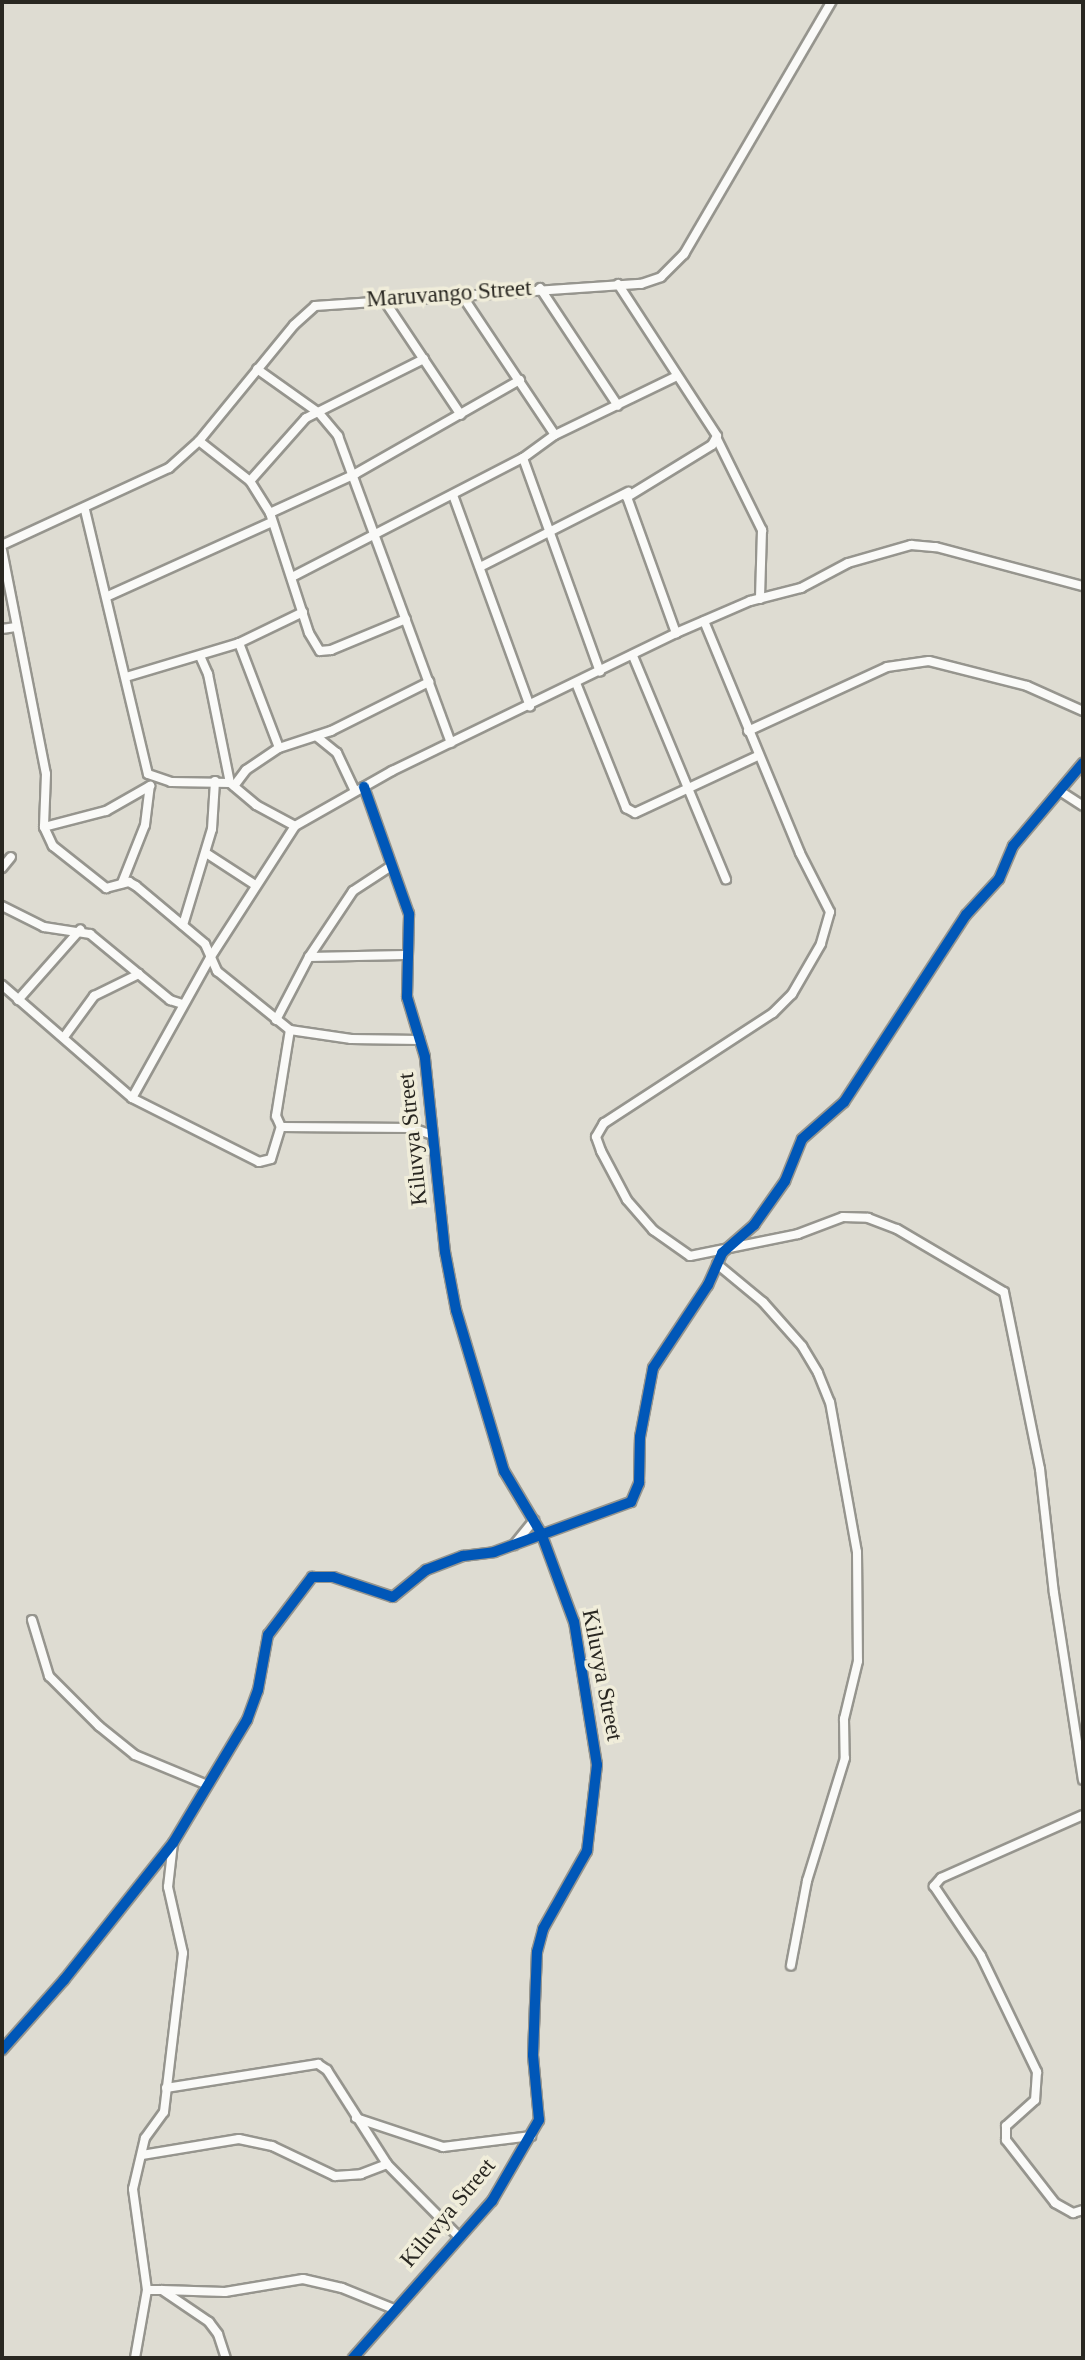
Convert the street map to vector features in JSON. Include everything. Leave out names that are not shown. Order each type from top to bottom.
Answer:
[{"type":"street","name":"Maruvango Street","points":[[2,545],[85,510],[169,468],[199,441],[257,369],[315,306],[540,288],[641,284],[661,277],[684,254],[831,2]]},
{"type":"street","points":[[618,284],[675,377],[715,427],[717,439],[762,530],[760,599]]},
{"type":"street","points":[[540,288],[618,406]]},
{"type":"street","points":[[461,294],[555,435]]},
{"type":"street","points":[[384,300],[461,415]]},
{"type":"street","points":[[250,481],[306,418],[424,359]]},
{"type":"street","points":[[257,369],[319,413],[338,436],[355,474],[451,743]]},
{"type":"street","points":[[292,577],[523,458],[555,435],[675,377]]},
{"type":"street","points":[[108,596],[355,474],[520,380]]},
{"type":"street","points":[[482,566],[553,533],[717,439]]},
{"type":"street","points":[[199,441],[250,481],[270,518],[309,633],[325,653],[406,619]]},
{"type":"street","points":[[523,458],[553,533],[600,671]]},
{"type":"street","points":[[628,492],[627,503],[676,633]]},
{"type":"street","points":[[453,495],[482,566],[530,706]]},
{"type":"street","points":[[2,550],[46,774],[44,827],[53,846],[110,890],[122,883],[145,825],[153,783],[146,768],[108,596],[85,510]]},
{"type":"street","points":[[132,1098],[209,958],[295,826],[355,791],[676,633],[760,599],[776,598],[848,563],[911,545],[936,547],[1083,586]]},
{"type":"street","points":[[126,677],[239,643],[303,612]]},
{"type":"street","points":[[704,621],[800,853],[829,906],[821,944],[792,993],[773,1013],[604,1123],[596,1137],[627,1200],[653,1230],[690,1256],[722,1253],[798,1234],[843,1217],[868,1218],[897,1229],[1004,1292],[1040,1469],[1054,1593],[1083,1780]]},
{"type":"street","points":[[2,629],[16,627]]},
{"type":"street","points":[[239,643],[279,748]]},
{"type":"street","points":[[200,656],[208,674],[232,784]]},
{"type":"street","points":[[633,656],[726,879]]},
{"type":"street","points":[[748,731],[887,667],[929,661],[1027,686],[1069,701],[1083,711]]},
{"type":"street","points":[[232,784],[246,770],[279,748],[316,736],[429,682]]},
{"type":"street","points":[[576,683],[626,808],[635,813],[758,756]]},
{"type":"street","points":[[316,736],[337,753],[355,791]]},
{"type":"street","points":[[2,2050],[64,1980],[173,1843],[205,1784],[247,1720],[258,1690],[268,1635],[312,1577],[333,1577],[393,1597],[426,1570],[514,1545],[631,1502],[639,1483],[640,1437],[653,1367],[722,1253],[754,1225],[774,1197],[802,1139],[844,1102],[966,915],[999,879],[1009,852],[1083,763]]},
{"type":"street","points":[[44,827],[106,811],[153,783],[215,781],[232,784],[256,805],[295,826]]},
{"type":"street","points":[[183,925],[212,829],[215,781]]},
{"type":"street","name":"Kiluvya Street","points":[[353,2358],[458,2236],[492,2201],[539,2120],[533,2055],[537,1952],[543,1929],[587,1851],[597,1765],[574,1622],[541,1533],[504,1471],[470,1363],[446,1252],[420,1040],[407,997],[405,955],[409,914],[363,787]]},
{"type":"street","points":[[1060,791],[1083,806]]},
{"type":"street","points":[[206,853],[255,885]]},
{"type":"street","points":[[2,869],[11,857]]},
{"type":"street","points":[[276,1020],[309,957],[353,891],[391,866]]},
{"type":"street","points":[[122,883],[136,886],[205,944],[217,971],[290,1030],[351,1039],[420,1040]]},
{"type":"street","points":[[2,906],[44,927],[80,930],[170,1000],[182,1004]]},
{"type":"street","points":[[18,1000],[80,930]]},
{"type":"street","points":[[309,957],[405,955]]},
{"type":"street","points":[[64,1037],[94,996],[139,974]]},
{"type":"street","points":[[2,985],[132,1098],[259,1162],[271,1159],[281,1127],[276,1116],[290,1030]]},
{"type":"street","points":[[281,1127],[412,1128],[432,1135]]},
{"type":"street","points":[[717,1264],[763,1303],[802,1346],[818,1373],[830,1402],[857,1552],[858,1661],[844,1719],[845,1758],[807,1881],[791,1965]]},
{"type":"street","points":[[514,1545],[534,1520]]},
{"type":"street","points":[[32,1620],[48,1676],[99,1726],[135,1755],[205,1784]]},
{"type":"street","points":[[1083,1815],[941,1878],[934,1886],[981,1956],[1037,2073],[1035,2100],[1006,2126],[1006,2140],[1055,2203],[1073,2213],[1083,2210]]},
{"type":"street","points":[[135,2358],[147,2290],[133,2189],[148,2132],[163,2118],[183,1953],[169,1887],[173,1843]]},
{"type":"street","points":[[166,2088],[311,2062],[327,2070],[387,2164],[458,2236]]},
{"type":"street","points":[[356,2118],[443,2147],[531,2136]]},
{"type":"street","points":[[142,2155],[239,2139],[272,2146],[335,2176],[361,2174],[387,2164]]},
{"type":"street","points":[[147,2290],[225,2292],[303,2279],[342,2288],[394,2309]]},
{"type":"street","points":[[162,2290],[209,2322],[218,2334],[226,2358]]},
{"type":"cycle path","points":[[2,2050],[64,1980],[173,1843],[247,1720],[258,1690],[268,1635],[312,1577],[333,1577],[393,1597],[426,1570],[463,1556],[494,1552],[631,1502],[639,1483],[640,1437],[653,1368],[708,1285],[722,1253],[754,1225],[785,1181],[802,1139],[844,1102],[966,915],[999,879],[1013,846],[1083,763]]},
{"type":"cycle path","points":[[353,2358],[492,2201],[539,2120],[533,2055],[537,1952],[543,1929],[587,1851],[597,1765],[574,1622],[541,1533],[504,1471],[456,1310],[445,1252],[425,1057],[407,997],[409,914],[364,787]]}]
